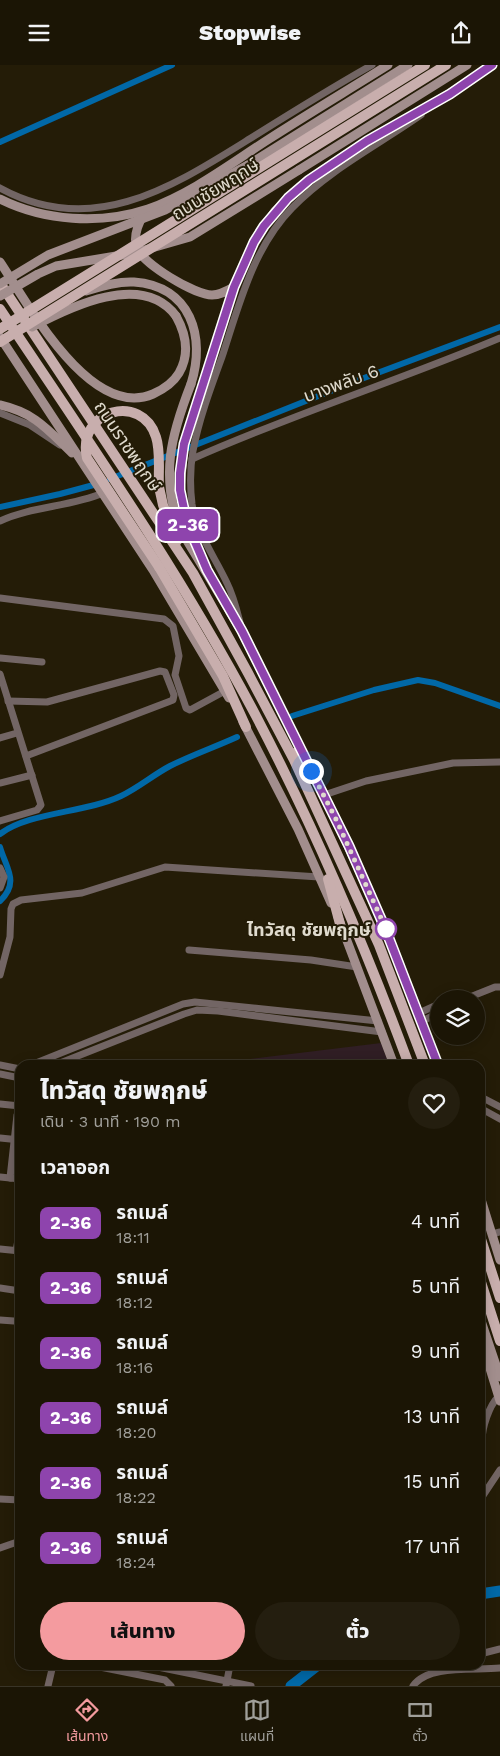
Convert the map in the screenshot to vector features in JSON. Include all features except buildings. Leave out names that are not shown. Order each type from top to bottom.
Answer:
[{"type":"main road","points":[[0,199],[26,210],[76,219],[107,217],[147,209],[189,190],[388,65]]},
{"type":"main road","points":[[0,283],[48,255],[164,210],[248,165],[408,65]]},
{"type":"main road","name":"ถนนชัยพฤกษ์","points":[[0,330],[425,65]]},
{"type":"main road","name":"ถนนชัยพฤกษ์","points":[[0,342],[446,65]]},
{"type":"main road","points":[[0,296],[31,277],[56,266],[134,253],[190,237],[467,65]]},
{"type":"main road","points":[[436,1060],[379,913],[304,754],[242,631],[207,570],[189,529],[183,509],[180,473],[184,444],[234,287],[254,242],[275,211],[309,180],[367,141],[450,94],[492,65]]},
{"type":"main road","points":[[147,209],[136,233],[137,248],[143,258],[156,268],[205,294],[215,295],[234,287]]},
{"type":"main road","points":[[0,262],[51,338],[68,361],[100,386],[120,396],[138,398],[160,391],[179,374],[186,350],[185,337],[176,316],[158,300],[136,295],[122,295],[66,309],[0,347]]},
{"type":"main road","points":[[0,330],[34,312],[86,290],[124,282],[147,285],[169,293],[178,299],[194,325],[198,354],[191,384],[172,441],[168,477],[175,516],[188,544],[207,570]]},
{"type":"main road","name":"ถนนราชพฤกษ์","points":[[0,283],[193,573],[248,673],[294,760],[379,945],[423,1060]]},
{"type":"main road","name":"ถนนราชพฤกษ์","points":[[0,309],[120,487],[164,558],[255,716],[298,799],[356,926],[407,1060]]},
{"type":"main road","points":[[0,337],[156,575],[246,727]]},
{"type":"main road","points":[[0,405],[18,409],[36,419],[49,429],[83,463]]},
{"type":"main road","points":[[193,573],[174,535],[162,505],[159,487],[157,439],[146,421],[134,413],[116,411],[94,423],[88,433],[85,451],[87,458],[159,567],[223,676],[246,727],[298,829],[340,924],[392,1060]]},
{"type":"main road","points":[[281,737],[311,771]]},
{"type":"main road","points":[[322,853],[340,924]]},
{"type":"main road","points":[[485,1212],[496,1233],[499,1256]]},
{"type":"main road","points":[[486,1215],[490,1269]]},
{"type":"main road","points":[[485,1252],[500,1297]]},
{"type":"main road","points":[[485,1294],[500,1341]]},
{"type":"main road","points":[[485,1333],[500,1377]]},
{"type":"main road","points":[[485,1352],[499,1398]]},
{"type":"street","points":[[0,188],[41,204],[65,207],[103,207],[144,198],[196,172],[372,65]]},
{"type":"street","points":[[242,631],[233,596],[201,533],[192,506],[193,455],[199,429],[240,301],[255,263],[273,230],[307,193],[450,94]]},
{"type":"street","name":"บางพลับ 6","points":[[193,455],[284,419],[432,366],[500,338]]},
{"type":"street","points":[[0,413],[30,425],[70,452]]},
{"type":"street","points":[[0,521],[24,513],[76,504],[101,490]]},
{"type":"street","points":[[0,598],[164,619],[173,627],[179,656],[175,675],[186,708],[190,710],[224,691]]},
{"type":"street","points":[[0,658],[42,662]]},
{"type":"street","points":[[8,701],[47,702],[160,671],[165,672],[174,695],[173,700],[26,756]]},
{"type":"street","points":[[0,674],[2,693],[8,701],[41,807],[0,821]]},
{"type":"street","points":[[0,738],[17,733]]},
{"type":"street","points":[[324,795],[366,781],[453,763],[500,762]]},
{"type":"street","points":[[0,783],[32,775]]},
{"type":"street","points":[[0,975],[10,937],[11,909],[13,905],[21,900],[82,893],[166,867],[319,877]]},
{"type":"street","points":[[0,868],[4,877],[0,888]]},
{"type":"street","points":[[189,950],[311,960],[357,967]]},
{"type":"street","points":[[485,991],[500,987]]},
{"type":"street","points":[[43,1060],[183,1004],[205,1001],[378,1021]]},
{"type":"street","points":[[218,1011],[220,1003]]},
{"type":"street","points":[[67,1060],[198,1010],[382,1032]]},
{"type":"street","points":[[420,1017],[430,1010]]},
{"type":"street","points":[[420,1017],[430,1015]]},
{"type":"street","points":[[0,1065],[15,1068]]},
{"type":"street","points":[[0,1075],[15,1077]]},
{"type":"street","points":[[485,1097],[500,1107]]},
{"type":"street","points":[[0,1104],[15,1106]]},
{"type":"street","points":[[485,1111],[500,1119]]},
{"type":"street","points":[[0,1138],[15,1140]]},
{"type":"street","points":[[10,1178],[15,1151]]},
{"type":"street","points":[[0,1177],[15,1178]]},
{"type":"street","points":[[0,1249],[15,1251]]},
{"type":"street","points":[[0,1287],[15,1290]]},
{"type":"street","points":[[0,1320],[14,1321]]},
{"type":"street","points":[[485,1426],[493,1403],[499,1398]]},
{"type":"street","points":[[485,1492],[500,1470]]},
{"type":"street","points":[[0,1499],[15,1500]]},
{"type":"street","points":[[0,1549],[15,1543]]},
{"type":"street","points":[[485,1653],[500,1649]]},
{"type":"street","points":[[485,1669],[500,1668]]},
{"type":"street","points":[[48,1686],[53,1670]]},
{"type":"street","points":[[115,1670],[165,1680],[171,1686]]},
{"type":"street","points":[[188,1670],[226,1683],[251,1686]]},
{"type":"street","points":[[226,1683],[229,1670]]},
{"type":"street","points":[[412,1686],[416,1681],[429,1673],[472,1670]]},
{"type":"shaded area","points":[[381,1043],[387,1060],[243,1060]]},
{"type":"waterway","points":[[0,142],[172,65]]},
{"type":"waterway","points":[[110,479],[356,381],[500,327]]},
{"type":"waterway","points":[[0,507],[101,483]]},
{"type":"waterway","points":[[292,716],[374,690],[418,680],[435,683],[500,706]]},
{"type":"waterway","points":[[0,834],[26,821],[107,802],[121,796],[170,766],[237,737]]},
{"type":"waterway","points":[[0,847],[10,875],[9,887],[0,901]]},
{"type":"waterway","points":[[485,1593],[500,1591]]},
{"type":"waterway","points":[[291,1686],[312,1670]]},
{"type":"bus line","name":"2-36","points":[[436,1060],[385,928],[349,846],[242,631],[207,570],[189,529],[183,509],[180,473],[184,444],[234,292],[234,287],[254,242],[275,211],[309,180],[367,141],[450,94],[492,65]]},
{"type":"place","name":"ไทวัสดุ ชัยพฤกษ์","points":[[386,929]]},
{"type":"route","points":[[311,771],[349,846],[386,929]]}]
